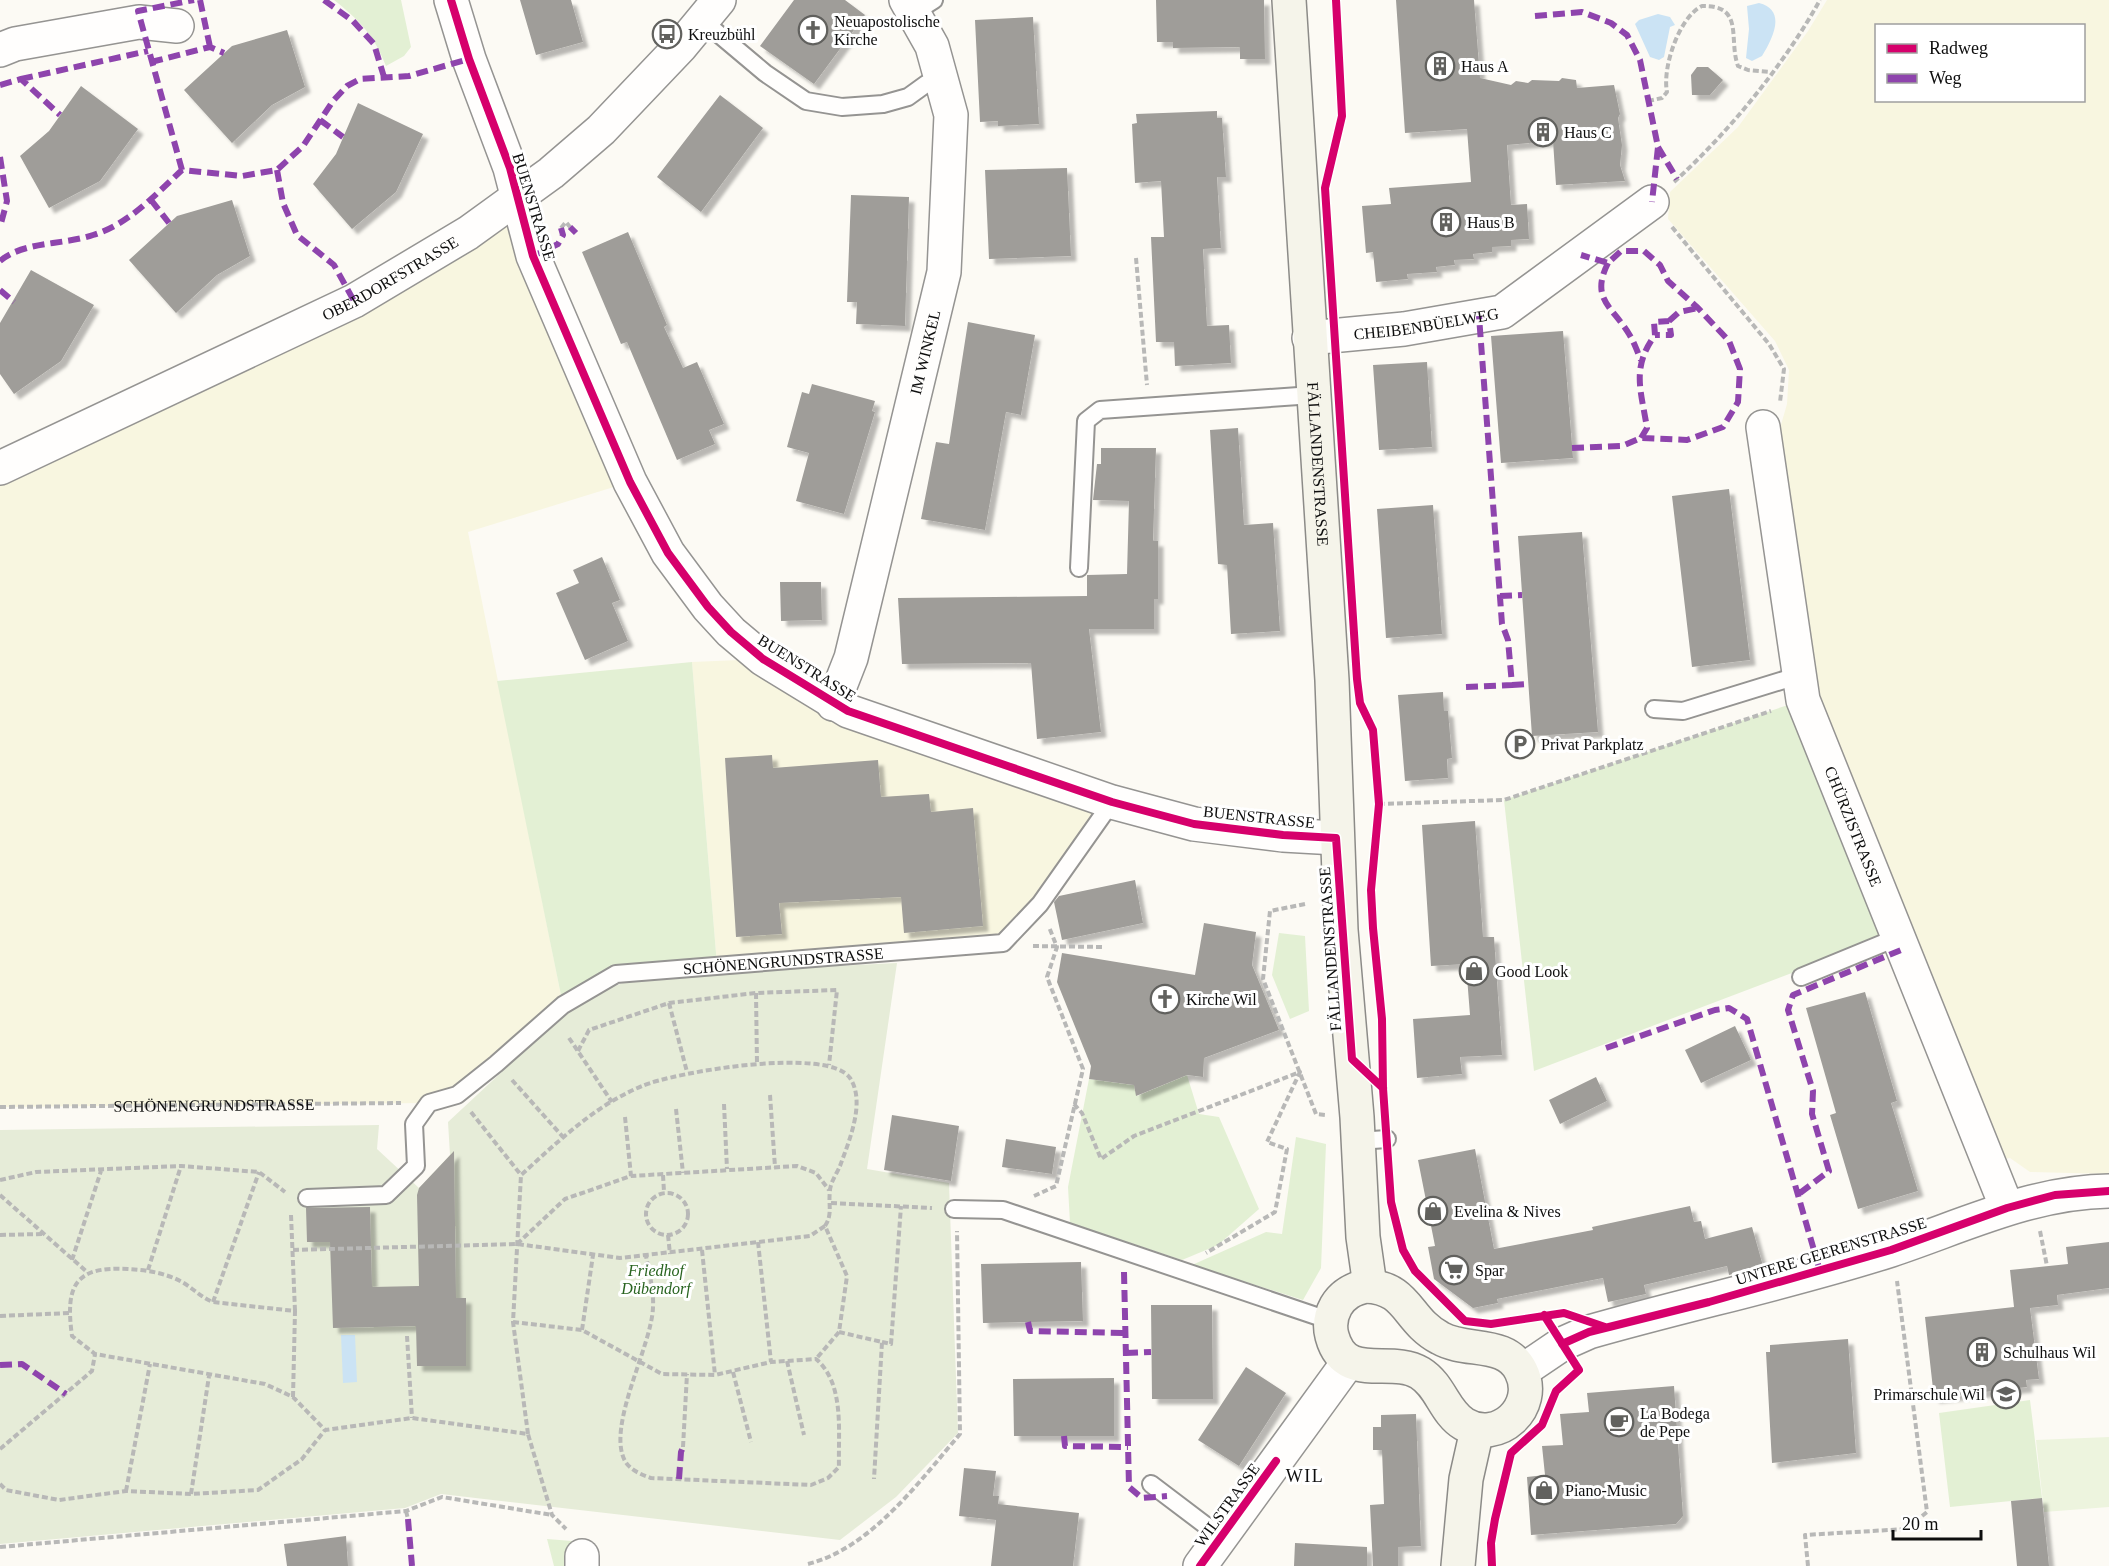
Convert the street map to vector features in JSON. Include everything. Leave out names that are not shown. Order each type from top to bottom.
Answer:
[{"type":"main road","name":"FÄLLANDENSTRASSE","points":[[1289,0],[1332,680],[1336,838],[1372,1140],[1363,1237],[1370,1286]]},
{"type":"main road","points":[[1370,1286],[1387,1288],[1396,1294],[1418,1322],[1441,1339],[1466,1347],[1500,1351],[1509,1357],[1521,1371],[1525,1394],[1517,1414],[1501,1427],[1477,1430],[1460,1422],[1432,1382],[1420,1373],[1399,1365],[1366,1367],[1349,1361],[1334,1342],[1331,1321],[1333,1311],[1346,1294],[1355,1288],[1370,1286]]},
{"type":"main road","points":[[1458,1566],[1466,1479],[1477,1430]]},
{"type":"street","name":"BUENSTRASSE","points":[[451,0],[469,59],[510,168],[532,256],[630,482],[668,553],[708,607],[731,632],[763,659],[833,704],[1112,802],[1194,824],[1283,835],[1336,838]]},
{"type":"street","name":"IM WINKEL","points":[[833,704],[851,658],[944,272],[951,115],[942,78],[918,4]]},
{"type":"street","name":"OBERDORFSTRASSE","points":[[0,468],[354,301],[468,233],[601,130],[711,10]]},
{"type":"street","points":[[0,50],[15,44],[139,22],[177,26]]},
{"type":"street","name":"CHEIBENBÜELWEG","points":[[1309,338],[1404,329],[1502,312],[1652,202]]},
{"type":"street","name":"CHÜRZISTRASSE","points":[[1763,427],[1801,688],[1896,938],[2007,1208]]},
{"type":"street","name":"UNTERE GEERENSTRASSE","points":[[1521,1371],[1562,1344],[1589,1332],[1708,1302],[1892,1250],[2007,1208],[2055,1195],[2109,1191]]},
{"type":"street","name":"WILSTRASSE","points":[[1200,1566],[1349,1361]]},
{"type":"lane","points":[[711,10],[765,73],[806,101],[842,107],[883,104],[908,97],[926,84],[942,78]]},
{"type":"lane","points":[[1079,568],[1086,422],[1101,410],[1313,395]]},
{"type":"lane","points":[[1654,709],[1683,711],[1801,688]]},
{"type":"lane","points":[[1003,943],[1040,904],[1112,802]]},
{"type":"lane","points":[[1801,977],[1896,938]]},
{"type":"lane","name":"SCHÖNENGRUNDSTRASSE","points":[[429,1103],[457,1095],[496,1064],[562,1005],[616,974],[1003,943]]},
{"type":"lane","points":[[299,1197],[386,1195],[416,1166],[414,1124],[429,1103]]},
{"type":"lane","points":[[955,1209],[1003,1210],[1331,1321]]},
{"type":"lane","points":[[1151,1484],[1221,1537]]},
{"type":"path","points":[[1763,427],[1781,401],[1784,369],[1769,344],[1652,202],[1729,125],[1804,29],[1820,0]]},
{"type":"path","points":[[1648,101],[1662,98],[1666,92],[1666,70],[1682,26],[1688,15],[1702,6],[1720,8],[1733,22],[1734,55],[1738,66],[1748,70],[1771,72]]},
{"type":"path","points":[[561,228],[566,222],[570,227]]},
{"type":"path","points":[[1136,258],[1149,407]]},
{"type":"path","points":[[1379,804],[1504,800],[1801,688]]},
{"type":"path","points":[[1305,904],[1270,911],[1263,979],[1316,1114]]},
{"type":"path","points":[[1003,943],[1057,947],[1102,947]]},
{"type":"path","points":[[1003,1210],[1056,1186],[1083,1069],[1047,977],[1057,947]]},
{"type":"path","points":[[578,1051],[589,1030],[669,1003],[756,993],[837,990],[829,1065]]},
{"type":"path","points":[[756,993],[757,1064]]},
{"type":"path","points":[[669,1003],[687,1072]]},
{"type":"path","points":[[569,1038],[612,1102]]},
{"type":"path","points":[[496,1064],[563,1137]]},
{"type":"path","points":[[293,1250],[517,1244],[620,1258],[810,1236],[825,1226],[829,1220],[830,1190],[847,1146],[858,1097],[849,1077],[829,1065],[757,1064],[687,1072],[642,1086],[612,1102],[579,1123],[521,1175]]},
{"type":"path","points":[[1074,1104],[1082,1113],[1101,1159],[1134,1136],[1300,1072]]},
{"type":"path","points":[[1220,1247],[1275,1212],[1287,1149],[1267,1142],[1300,1072]]},
{"type":"path","points":[[0,1548],[406,1510],[442,1497],[552,1515],[528,1434],[513,1322],[521,1175],[457,1095]]},
{"type":"path","points":[[770,1095],[775,1167]]},
{"type":"path","points":[[724,1104],[728,1169]]},
{"type":"path","points":[[676,1108],[683,1173]]},
{"type":"path","points":[[625,1117],[631,1176]]},
{"type":"path","points":[[0,1180],[36,1172],[181,1166],[259,1172],[299,1197]]},
{"type":"path","points":[[147,1270],[181,1166]]},
{"type":"path","points":[[517,1244],[566,1198],[631,1176],[797,1166],[816,1173],[830,1190]]},
{"type":"path","points":[[72,1260],[101,1171]]},
{"type":"path","points":[[213,1302],[259,1172]]},
{"type":"path","points":[[663,1175],[664,1192]]},
{"type":"path","points":[[664,1192],[683,1200],[688,1212],[680,1231],[668,1235],[654,1231],[649,1226],[646,1212],[652,1199],[664,1192]]},
{"type":"path","points":[[0,1195],[87,1272]]},
{"type":"path","points":[[808,1564],[825,1560],[854,1546],[912,1490],[960,1434],[955,1209],[831,1203]]},
{"type":"path","points":[[839,1332],[891,1344],[901,1206]]},
{"type":"path","points":[[291,1207],[295,1311],[293,1397]]},
{"type":"path","points":[[513,1322],[582,1330],[662,1374],[715,1375],[771,1362],[816,1359],[839,1332],[847,1276],[825,1226]]},
{"type":"path","points":[[2040,1229],[2047,1266]]},
{"type":"path","points":[[0,1235],[44,1234]]},
{"type":"path","points":[[668,1235],[670,1254]]},
{"type":"path","points":[[758,1242],[771,1362]]},
{"type":"path","points":[[702,1250],[715,1375]]},
{"type":"path","points":[[1808,1566],[1805,1535],[1906,1529],[1927,1512],[1892,1250]]},
{"type":"path","points":[[582,1330],[593,1255]]},
{"type":"path","points":[[646,1256],[653,1307],[624,1413],[622,1453],[626,1463],[640,1475],[651,1478],[811,1485],[828,1478],[839,1467],[837,1394],[828,1370],[816,1359]]},
{"type":"path","points":[[295,1311],[213,1302],[200,1298],[183,1282],[147,1270],[102,1268],[87,1272],[73,1290],[69,1313],[72,1336],[95,1354],[209,1376],[265,1384],[293,1397],[325,1430]]},
{"type":"path","points":[[0,1316],[69,1313]]},
{"type":"path","points":[[407,1336],[412,1418]]},
{"type":"path","points":[[874,1479],[882,1342]]},
{"type":"path","points":[[0,1449],[92,1371],[95,1354]]},
{"type":"path","points":[[787,1361],[804,1435]]},
{"type":"path","points":[[126,1491],[150,1364]]},
{"type":"path","points":[[733,1372],[751,1442]]},
{"type":"path","points":[[683,1447],[687,1374]]},
{"type":"path","points":[[192,1494],[209,1376]]},
{"type":"path","points":[[0,1484],[6,1490],[59,1500],[126,1491],[192,1494],[258,1490],[302,1459],[325,1430],[412,1418],[528,1434]]},
{"type":"path","points":[[406,1510],[408,1519]]},
{"type":"shaded area","points":[[1827,0],[2109,0],[2109,1174],[2030,1172],[2010,1158],[1999,1160],[1814,695],[1778,435],[1787,404],[1789,370],[1775,341],[1668,219],[1670,192],[1738,127],[1808,31]]},
{"type":"shaded area","points":[[517,197],[630,482],[468,532],[563,1005],[496,1064],[429,1103],[0,1107],[0,476]]},
{"type":"shaded area","points":[[763,659],[1112,802],[1003,943],[717,965],[692,662]]},
{"type":"green space","points":[[334,0],[401,0],[411,47],[404,56],[386,66],[365,29]]},
{"type":"green space","points":[[692,662],[717,965],[616,974],[563,1005],[497,681]]},
{"type":"green space","points":[[1803,700],[1894,934],[1534,1071],[1504,800]]},
{"type":"green space","points":[[1279,933],[1305,936],[1309,1011],[1290,1019],[1272,975]]},
{"type":"green space","name":"Friedhof Dübendorf","points":[[897,963],[867,1169],[949,1183],[958,1433],[896,1497],[840,1540],[441,1494],[405,1508],[0,1544],[0,1130],[379,1125],[377,1149],[419,1188],[450,1155],[448,1122],[566,1012],[593,994],[623,983],[715,972]]},
{"type":"green space","points":[[1187,1075],[1199,1114],[1219,1117],[1259,1209],[1218,1245],[1182,1260],[1070,1223],[1068,1187],[1089,1079],[1134,1085],[1137,1096]]},
{"type":"green space","points":[[1296,1137],[1326,1144],[1321,1268],[1303,1300],[1192,1265],[1266,1232],[1282,1234]]},
{"type":"green space","points":[[2030,1400],[2042,1498],[1950,1507],[1939,1413]]},
{"type":"green space","points":[[2109,1437],[2109,1507],[2044,1512],[2036,1440]]},
{"type":"green space","points":[[547,1539],[572,1541],[572,1566],[554,1566]]},
{"type":"water","points":[[1759,3],[1773,12],[1775,25],[1762,56],[1752,61],[1746,58],[1749,29],[1747,6]]},
{"type":"water","points":[[1658,14],[1670,17],[1675,25],[1670,27],[1664,57],[1659,60],[1650,57],[1635,24],[1639,20]]},
{"type":"water","points":[[341,1335],[355,1335],[357,1382],[343,1383]]},
{"type":"building","points":[[520,0],[571,0],[583,42],[536,55]]},
{"type":"building","name":"Neuapostolische Kirche","points":[[794,0],[845,0],[865,15],[814,84],[760,46]]},
{"type":"building","points":[[1156,0],[1264,0],[1265,59],[1240,59],[1240,47],[1173,48],[1173,42],[1157,42]]},
{"type":"building","points":[[1396,0],[1474,0],[1480,78],[1511,85],[1516,81],[1528,83],[1532,80],[1559,81],[1562,78],[1576,80],[1577,88],[1614,85],[1620,114],[1618,118],[1622,145],[1620,165],[1625,181],[1556,185],[1553,141],[1507,145],[1511,205],[1527,204],[1529,239],[1511,240],[1511,246],[1492,247],[1492,252],[1473,254],[1474,259],[1454,260],[1455,265],[1436,267],[1437,272],[1407,274],[1408,279],[1376,282],[1373,252],[1366,253],[1362,206],[1391,204],[1389,188],[1471,182],[1467,129],[1405,133]]},
{"type":"building","points":[[1033,17],[1039,124],[998,126],[998,121],[980,122],[975,20]]},
{"type":"building","points":[[287,30],[305,87],[272,105],[232,143],[184,90],[232,46]]},
{"type":"building","points":[[1697,67],[1708,67],[1723,80],[1710,95],[1692,95],[1691,75]]},
{"type":"building","points":[[81,86],[138,129],[100,181],[49,208],[20,156],[49,131]]},
{"type":"building","points":[[720,95],[763,128],[701,212],[657,177]]},
{"type":"building","points":[[358,103],[423,134],[396,192],[352,229],[313,184],[336,154]]},
{"type":"building","points":[[1217,111],[1217,118],[1222,118],[1226,177],[1217,177],[1221,248],[1203,249],[1207,326],[1229,325],[1231,363],[1175,366],[1174,342],[1156,342],[1151,237],[1164,237],[1161,181],[1135,183],[1132,124],[1137,123],[1136,114]]},
{"type":"building","points":[[1067,168],[1071,256],[989,259],[985,170]]},
{"type":"building","points":[[851,195],[909,197],[905,326],[856,324],[857,302],[847,302]]},
{"type":"building","points":[[232,200],[250,256],[217,275],[176,313],[129,260],[177,216]]},
{"type":"building","points":[[628,232],[667,325],[664,327],[683,368],[697,362],[724,424],[709,430],[715,444],[677,460],[627,342],[621,344],[582,252]]},
{"type":"building","points":[[31,270],[94,305],[61,361],[14,394],[0,374],[0,323]]},
{"type":"building","points":[[968,322],[1035,335],[1021,415],[1006,412],[985,530],[921,519],[936,442],[949,444]]},
{"type":"building","points":[[1563,331],[1573,458],[1501,463],[1491,336]]},
{"type":"building","points":[[1427,362],[1432,447],[1379,450],[1373,365]]},
{"type":"building","points":[[812,384],[875,401],[872,411],[875,412],[844,514],[796,501],[809,453],[787,447],[802,392],[809,394]]},
{"type":"building","points":[[1238,428],[1244,525],[1273,523],[1280,631],[1231,634],[1227,565],[1218,564],[1210,430]]},
{"type":"building","points":[[1101,448],[1156,448],[1153,541],[1158,541],[1158,599],[1154,599],[1154,629],[1089,629],[1101,732],[1037,739],[1031,663],[902,664],[898,598],[1087,596],[1087,575],[1127,574],[1129,501],[1093,500],[1097,464],[1101,464]]},
{"type":"building","points":[[1729,489],[1750,660],[1692,667],[1672,496]]},
{"type":"building","points":[[1433,505],[1442,634],[1386,638],[1377,509]]},
{"type":"building","points":[[1582,532],[1598,732],[1532,736],[1518,536]]},
{"type":"building","points":[[602,557],[620,600],[612,603],[628,641],[585,660],[556,593],[579,583],[573,570]]},
{"type":"building","points":[[780,582],[821,582],[822,620],[781,621]]},
{"type":"building","points":[[1443,692],[1444,711],[1448,711],[1452,758],[1447,759],[1448,778],[1405,781],[1398,695]]},
{"type":"building","points":[[772,755],[773,768],[878,760],[881,797],[929,794],[931,812],[973,808],[983,926],[904,933],[901,897],[779,903],[782,934],[736,937],[725,758]]},
{"type":"building","points":[[1475,821],[1483,937],[1494,937],[1502,1055],[1460,1057],[1462,1074],[1417,1078],[1413,1019],[1470,1015],[1466,964],[1431,966],[1422,825]]},
{"type":"building","points":[[1135,880],[1143,923],[1062,940],[1054,902],[1059,896]]},
{"type":"building","name":"Kirche Wil","points":[[1204,923],[1256,932],[1252,965],[1279,1030],[1204,1058],[1203,1077],[1187,1075],[1136,1096],[1134,1085],[1089,1079],[1091,1066],[1057,982],[1062,953],[1195,975]]},
{"type":"building","points":[[1865,992],[1897,1101],[1891,1103],[1918,1191],[1858,1209],[1830,1115],[1836,1113],[1806,1008]]},
{"type":"building","points":[[1735,1026],[1751,1060],[1701,1083],[1685,1050]]},
{"type":"building","points":[[1596,1077],[1607,1101],[1560,1124],[1549,1100]]},
{"type":"building","points":[[892,1115],[959,1126],[951,1181],[884,1170]]},
{"type":"building","points":[[1006,1139],[1056,1147],[1052,1174],[1002,1167]]},
{"type":"building","points":[[1475,1149],[1494,1249],[1593,1230],[1592,1227],[1690,1206],[1694,1222],[1701,1221],[1705,1239],[1752,1227],[1763,1266],[1729,1275],[1727,1266],[1644,1285],[1646,1294],[1608,1302],[1603,1278],[1497,1299],[1498,1303],[1473,1308],[1434,1279],[1428,1247],[1435,1246],[1418,1160]]},
{"type":"building","points":[[454,1151],[456,1298],[466,1298],[466,1366],[417,1366],[416,1326],[333,1328],[330,1242],[307,1242],[306,1208],[370,1207],[372,1287],[419,1286],[417,1195],[419,1188]]},
{"type":"building","name":"Schulhaus Wil","points":[[2109,1242],[2109,1288],[2057,1295],[2058,1305],[2030,1308],[2039,1379],[2026,1380],[2027,1387],[1934,1398],[1925,1317],[2014,1307],[2010,1270],[2068,1264],[2066,1247]]},
{"type":"building","points":[[1081,1262],[1083,1321],[983,1323],[981,1264]]},
{"type":"building","points":[[1151,1305],[1212,1305],[1213,1399],[1152,1399]]},
{"type":"building","points":[[1848,1339],[1856,1453],[1772,1463],[1766,1352],[1770,1352],[1770,1345]]},
{"type":"building","points":[[1246,1367],[1286,1393],[1239,1466],[1198,1440]]},
{"type":"building","points":[[1114,1378],[1114,1436],[1014,1436],[1013,1379]]},
{"type":"building","points":[[1674,1386],[1683,1516],[1676,1524],[1531,1535],[1527,1477],[1545,1475],[1542,1446],[1563,1445],[1560,1414],[1589,1412],[1587,1393]]},
{"type":"building","points":[[1416,1414],[1421,1546],[1398,1547],[1398,1566],[1373,1566],[1370,1505],[1384,1504],[1382,1450],[1373,1450],[1373,1427],[1381,1427],[1381,1415]]},
{"type":"building","points":[[964,1468],[996,1471],[993,1496],[999,1496],[996,1519],[998,1504],[1079,1513],[1073,1566],[991,1566],[996,1520],[959,1516]]},
{"type":"building","points":[[2042,1498],[2049,1566],[2017,1566],[2011,1501]]},
{"type":"building","points":[[346,1536],[348,1566],[287,1566],[284,1544]]},
{"type":"building","points":[[1295,1543],[1367,1547],[1367,1566],[1294,1566]]},
{"type":"marked path","points":[[182,170],[138,11],[194,0]]},
{"type":"marked path","points":[[200,0],[210,47]]},
{"type":"marked path","points":[[324,0],[353,21],[374,44],[384,77]]},
{"type":"marked path","points":[[1535,16],[1582,12],[1611,23],[1627,35],[1640,60],[1658,147],[1652,202]]},
{"type":"marked path","points":[[151,62],[210,47],[224,53]]},
{"type":"marked path","points":[[21,79],[148,51]]},
{"type":"marked path","points":[[0,261],[21,250],[82,238],[106,230],[141,208],[182,170],[242,176],[277,170],[303,146],[333,101],[347,86],[360,79],[409,76],[469,59]]},
{"type":"marked path","points":[[0,85],[21,79],[60,115]]},
{"type":"marked path","points":[[320,120],[343,137]]},
{"type":"marked path","points":[[1658,147],[1677,179]]},
{"type":"marked path","points":[[0,157],[7,201],[0,227]]},
{"type":"marked path","points":[[277,170],[283,203],[297,235],[334,265],[354,301]]},
{"type":"marked path","points":[[151,200],[169,223]]},
{"type":"marked path","points":[[570,227],[576,233]]},
{"type":"marked path","points":[[533,256],[558,244],[563,235],[561,228]]},
{"type":"marked path","points":[[1572,448],[1622,446],[1641,438],[1687,440],[1723,427],[1738,402],[1740,369],[1729,341],[1668,281],[1660,265],[1644,251],[1621,251],[1608,263],[1581,255]]},
{"type":"marked path","points":[[1608,263],[1601,285],[1602,294],[1605,302],[1631,337],[1641,360]]},
{"type":"marked path","points":[[0,290],[14,302]]},
{"type":"marked path","points":[[1669,321],[1679,312],[1698,308]]},
{"type":"marked path","points":[[1466,687],[1512,685],[1508,640],[1502,624],[1479,316]]},
{"type":"marked path","points":[[1641,438],[1647,428],[1640,369],[1655,335],[1654,322],[1669,321],[1671,335],[1655,335]]},
{"type":"marked path","points":[[1500,596],[1522,595]]},
{"type":"marked path","points":[[1512,685],[1528,684]]},
{"type":"marked path","points":[[1800,1193],[1829,1171],[1812,1114],[1813,1091],[1788,1010],[1793,995],[1901,950]]},
{"type":"marked path","points":[[1606,1048],[1715,1010],[1729,1008],[1747,1019],[1820,1271]]},
{"type":"marked path","points":[[1124,1272],[1129,1487],[1142,1498],[1167,1496]]},
{"type":"marked path","points":[[1028,1322],[1030,1331],[1126,1333]]},
{"type":"marked path","points":[[1126,1353],[1151,1352]]},
{"type":"marked path","points":[[0,1365],[22,1364],[66,1394]]},
{"type":"marked path","points":[[1064,1436],[1065,1446],[1128,1447]]},
{"type":"marked path","points":[[679,1479],[683,1447]]},
{"type":"marked path","points":[[408,1519],[412,1566]]},
{"type":"cycle path","points":[[451,0],[469,59],[510,168],[533,256],[630,482],[668,553],[708,607],[731,632],[763,659],[848,711],[1112,802],[1194,824],[1283,835],[1336,838],[1352,1059],[1383,1088]]},
{"type":"cycle path","points":[[1336,0],[1342,116],[1325,188],[1357,679],[1360,703],[1373,730],[1379,804],[1371,890],[1382,1019],[1383,1088],[1391,1202],[1403,1250],[1415,1271],[1465,1321],[1491,1324],[1564,1313],[1605,1327]]},
{"type":"cycle path","points":[[1562,1344],[1589,1332],[1709,1302],[1891,1250],[2007,1208],[2055,1195],[2109,1191]]},
{"type":"cycle path","points":[[1492,1566],[1491,1543],[1495,1519],[1511,1453],[1542,1425],[1556,1391],[1579,1370],[1544,1315]]},
{"type":"cycle path","points":[[1200,1566],[1276,1461]]},
{"type":"place","name":"Neuapostolische Kirche","points":[[813,30]]},
{"type":"place","name":"Kreuzbühl","points":[[667,34]]},
{"type":"place","name":"Haus A","points":[[1440,66]]},
{"type":"place","name":"Haus C","points":[[1543,132]]},
{"type":"place","name":"Haus B","points":[[1446,222]]},
{"type":"place","name":"Privat Parkplatz","points":[[1520,744]]},
{"type":"place","name":"Good Look","points":[[1474,971]]},
{"type":"place","name":"Kirche Wil","points":[[1165,999]]},
{"type":"place","name":"Evelina & Nives","points":[[1433,1211]]},
{"type":"place","name":"Spar","points":[[1454,1270]]},
{"type":"place","name":"Schulhaus Wil","points":[[1982,1352]]},
{"type":"place","name":"Primarschule Wil","points":[[2006,1394]]},
{"type":"place","name":"La Bodega de Pepe","points":[[1619,1422]]},
{"type":"place","name":"Piano-Music","points":[[1544,1490]]},
{"type":"district","name":"WIL","points":[[1305,1476]]}]
